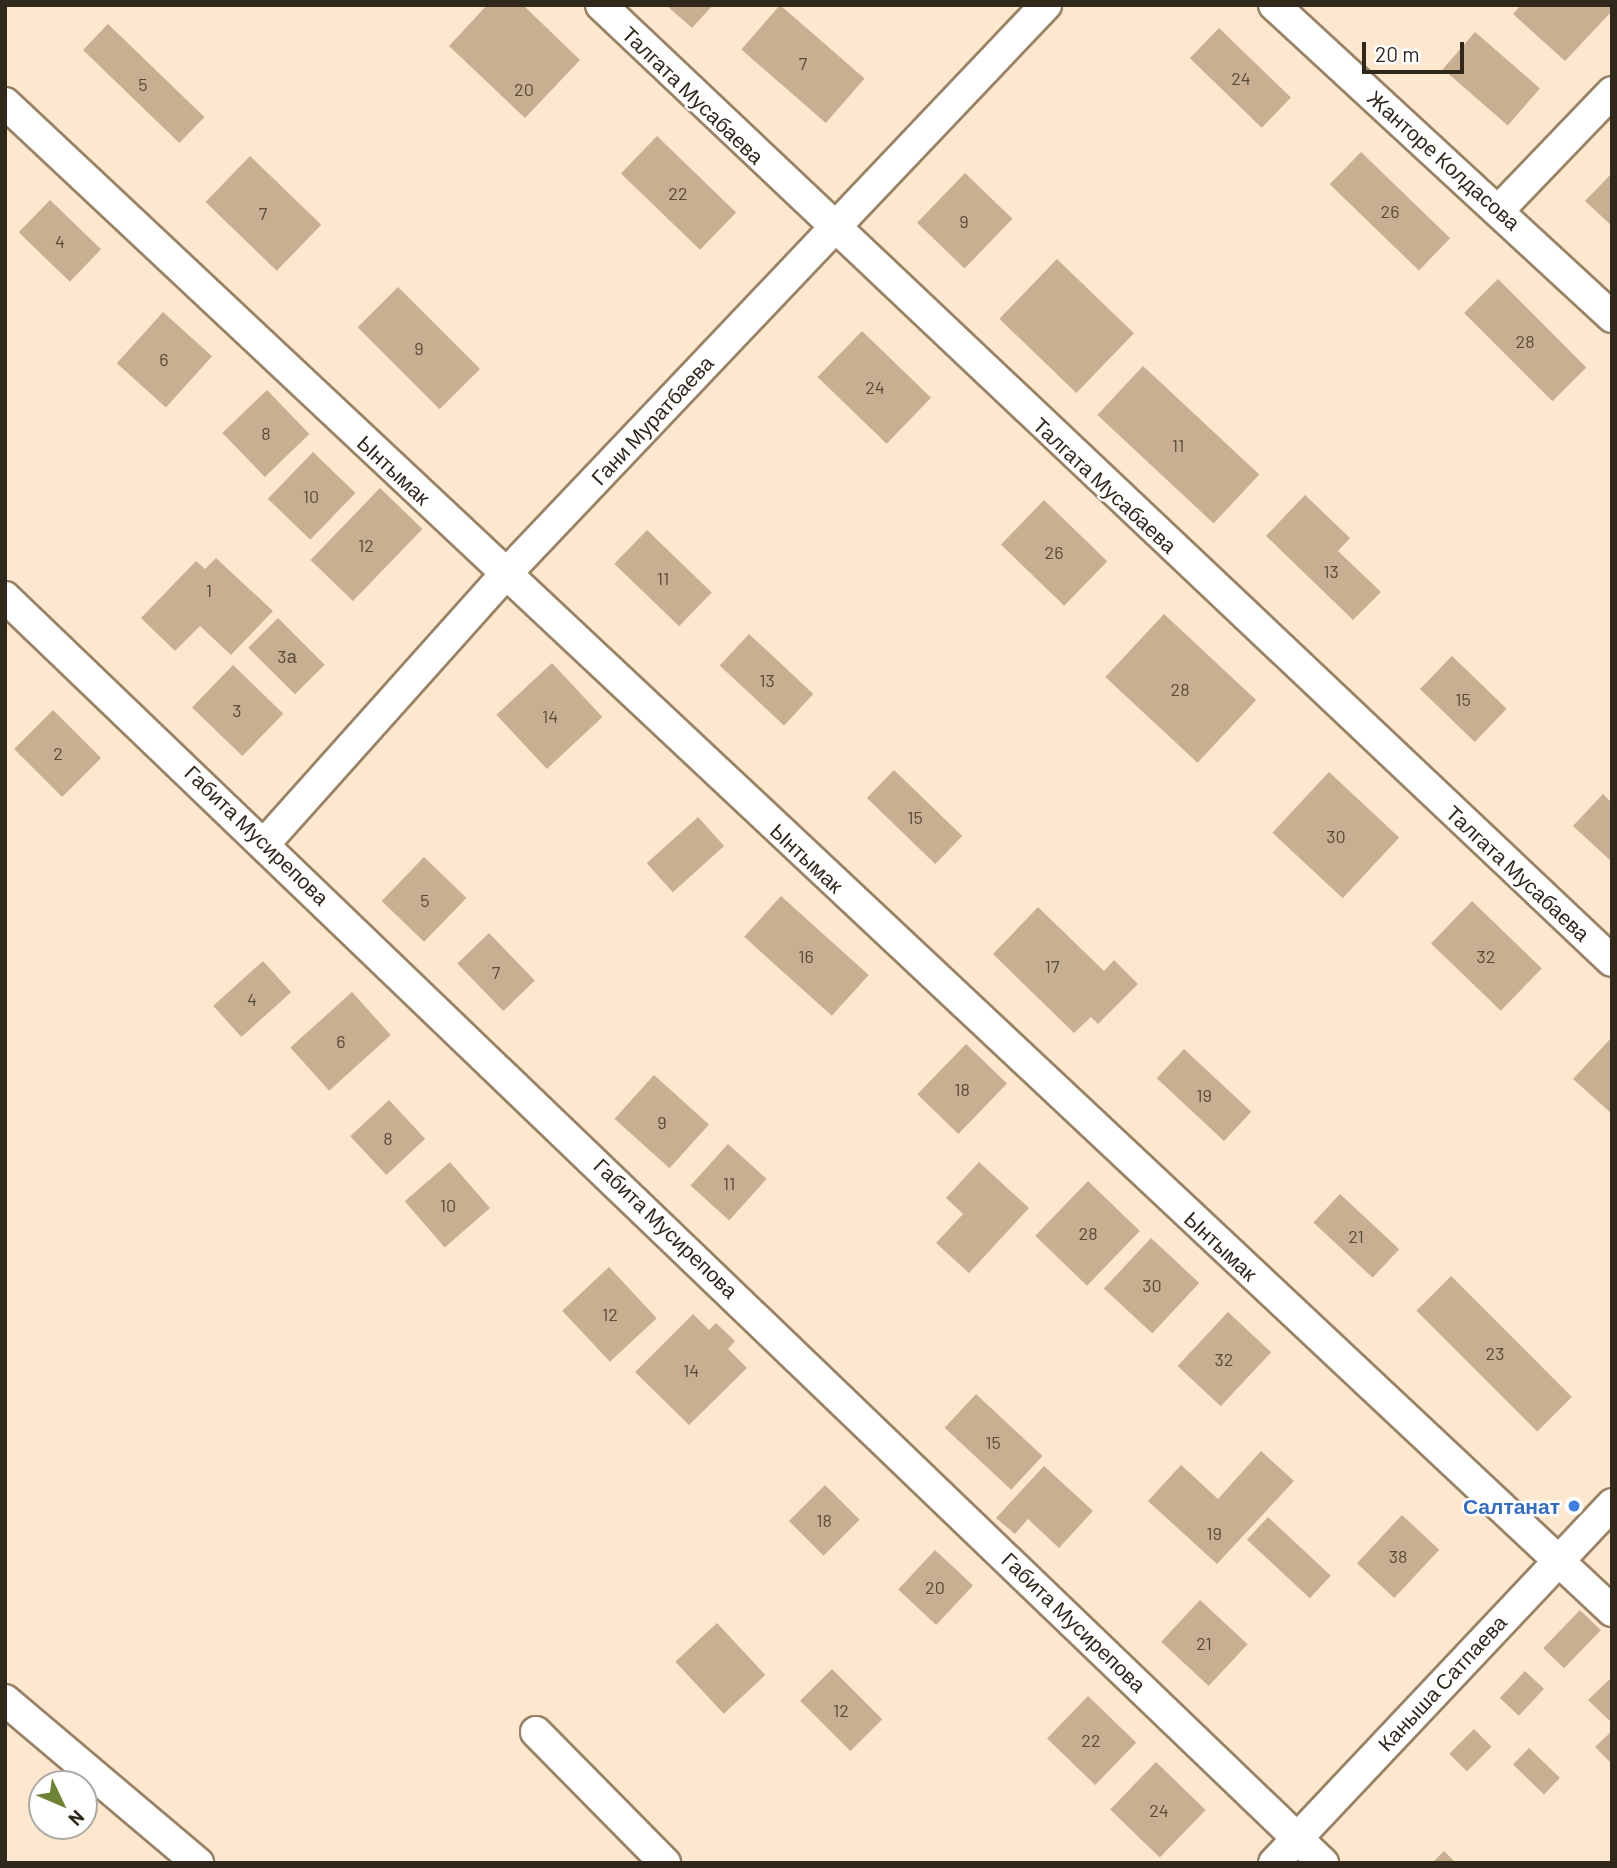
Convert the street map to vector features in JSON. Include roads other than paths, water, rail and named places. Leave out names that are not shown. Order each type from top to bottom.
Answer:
[{"type":"street","name":"Талгата Мусабаева","points":[[601,5],[832,229],[1612,961]]},
{"type":"street","name":"Гани Муратбаева","points":[[265,842],[505,575],[1046,5]]},
{"type":"street","name":"Жанторе Колдасова","points":[[1274,5],[1612,317]]},
{"type":"street","points":[[1499,210],[1612,92]]},
{"type":"street","name":"Ынтымак","points":[[5,103],[1612,1611]]},
{"type":"street","name":"Габита Мусирепова","points":[[5,597],[265,842],[1323,1863]]},
{"type":"street","name":"Каныша Сатпаева","points":[[1273,1863],[1612,1504]]},
{"type":"street","points":[[5,1700],[198,1863]]},
{"type":"street","points":[[536,1731],[665,1863]]},
{"type":"place","name":"Салтанат","points":[[1574,1506]]}]
